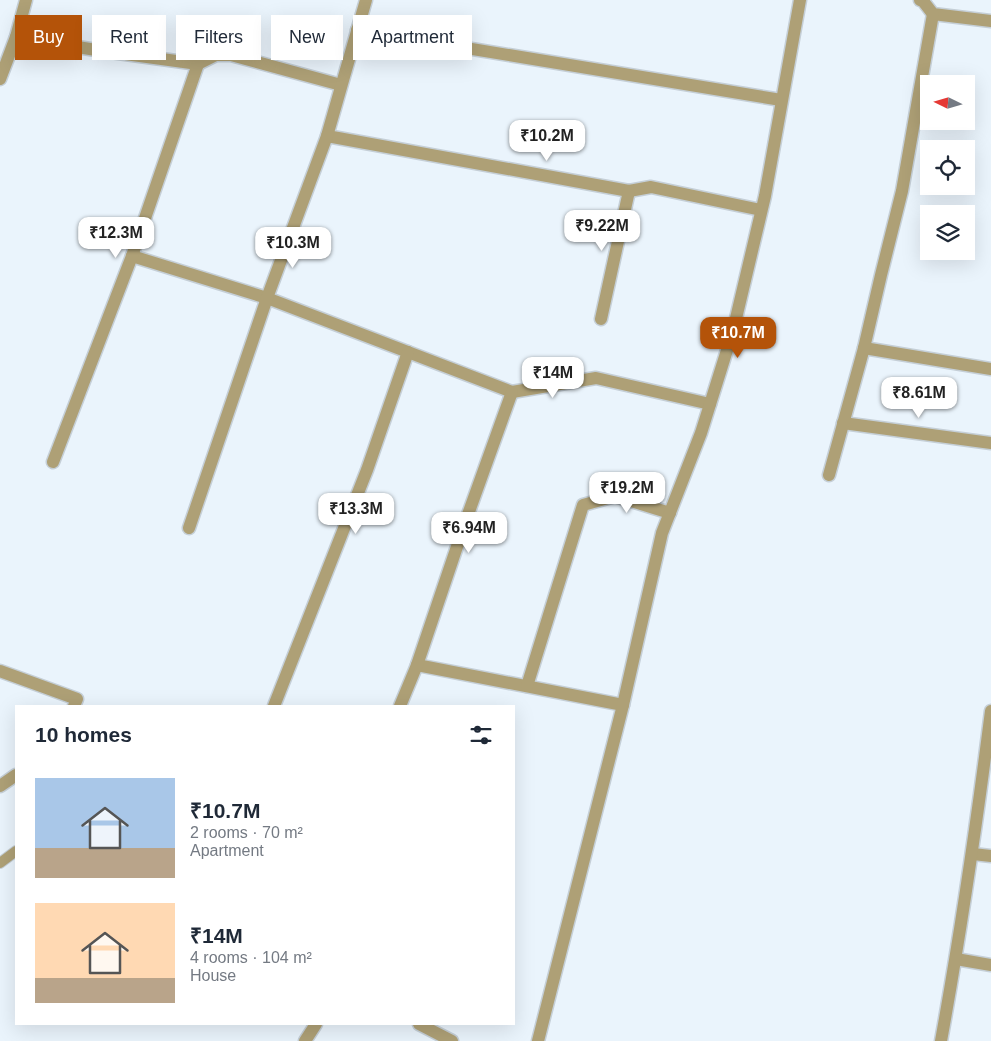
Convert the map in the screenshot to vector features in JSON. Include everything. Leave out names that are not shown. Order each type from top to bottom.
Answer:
[{"type":"street","points":[[22,15],[26,0]]},
{"type":"street","points":[[362,15],[366,0]]},
{"type":"street","points":[[538,1041],[624,705],[662,533],[701,433],[733,331],[761,210],[800,0]]},
{"type":"street","points":[[920,0],[923,1],[933,14],[991,21]]},
{"type":"street","points":[[829,475],[864,348],[880,275],[902,191],[933,14]]},
{"type":"street","points":[[0,79],[3,60],[15,39]]},
{"type":"street","points":[[189,528],[267,298],[327,136],[353,44]]},
{"type":"street","points":[[82,48],[198,64],[216,55],[231,55],[341,85]]},
{"type":"street","points":[[472,49],[782,100]]},
{"type":"street","points":[[53,462],[132,256],[198,64]]},
{"type":"street","points":[[327,136],[629,191],[651,187],[761,210]]},
{"type":"street","points":[[601,319],[629,191]]},
{"type":"street","points":[[132,256],[267,298],[512,392],[596,378],[710,404]]},
{"type":"street","points":[[864,348],[991,369]]},
{"type":"street","points":[[274,705],[367,470],[408,352]]},
{"type":"street","points":[[400,705],[417,665],[512,392]]},
{"type":"street","points":[[843,423],[991,443]]},
{"type":"street","points":[[527,686],[583,505],[614,496],[670,513]]},
{"type":"street","points":[[417,665],[624,705]]},
{"type":"street","points":[[0,671],[77,699],[74,705]]},
{"type":"street","points":[[941,1041],[972,854],[991,711]]},
{"type":"street","points":[[0,786],[15,776]]},
{"type":"street","points":[[972,854],[991,856]]},
{"type":"street","points":[[956,959],[991,965]]},
{"type":"street","points":[[305,1041],[315,1025]]},
{"type":"street","points":[[421,1025],[452,1041]]},
{"type":"lane","points":[[0,863],[15,852]]}]
